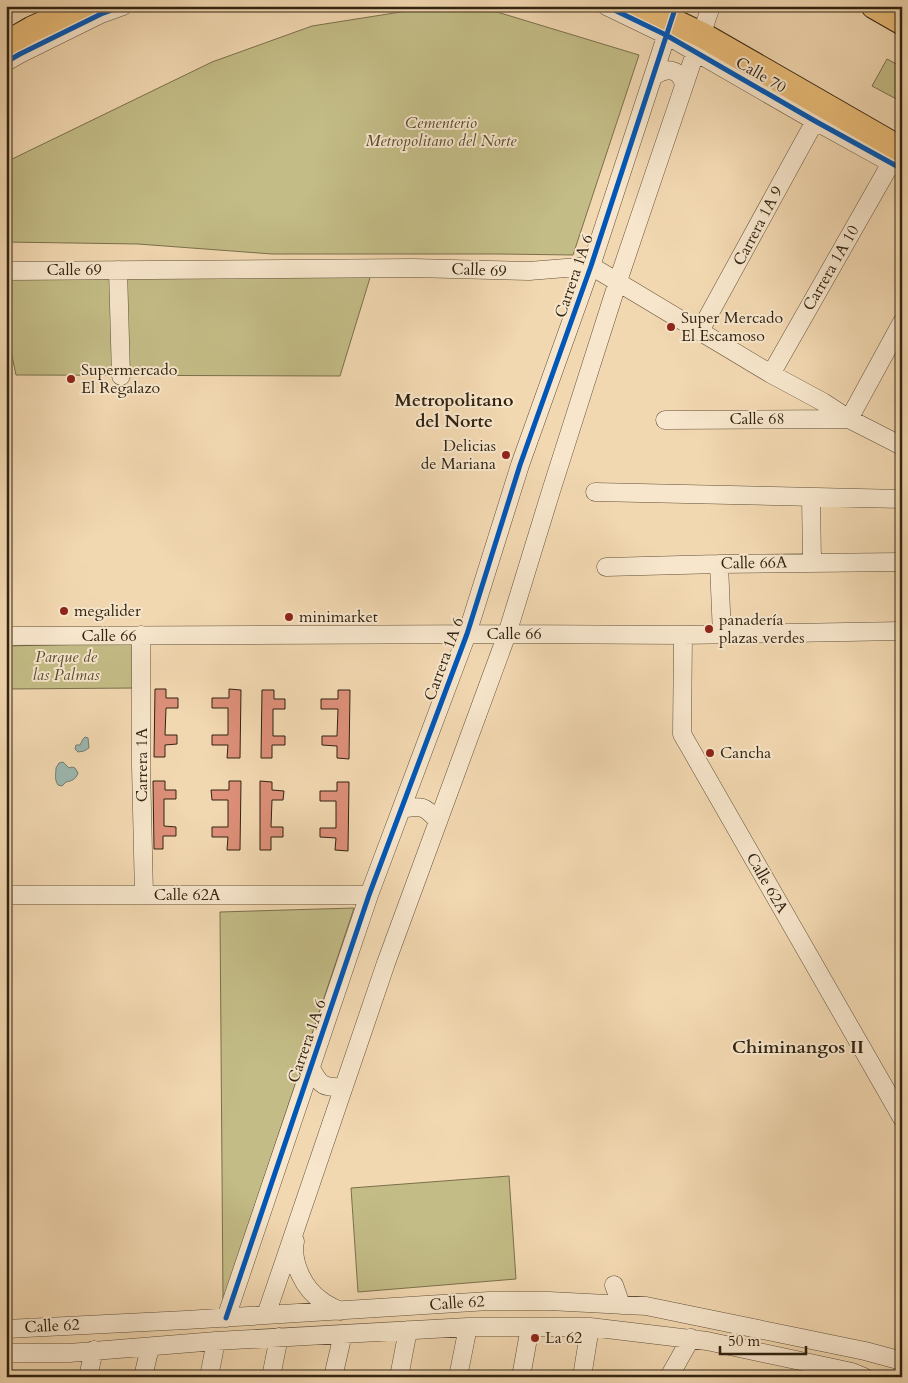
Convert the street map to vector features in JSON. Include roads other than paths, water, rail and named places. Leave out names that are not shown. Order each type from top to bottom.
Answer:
[{"type":"highway","points":[[6,44],[32,29],[83,6]]},
{"type":"highway","points":[[640,6],[671,20],[699,43],[898,161]]},
{"type":"highway","points":[[874,6],[902,22]]},
{"type":"street","points":[[6,62],[101,14],[123,6]]},
{"type":"street","points":[[606,6],[671,20]]},
{"type":"street","points":[[266,1315],[386,963],[507,634],[618,281],[711,6]]},
{"type":"street","name":"Carrera 1A 6","points":[[226,1318],[369,895],[468,634],[520,464],[591,266],[671,20]]},
{"type":"street","name":"Calle 70","points":[[699,43],[815,121],[898,161]]},
{"type":"street","points":[[654,76],[664,71],[673,71],[681,77],[684,86]]},
{"type":"street","name":"Carrera 1A 9","points":[[700,331],[815,121]]},
{"type":"street","name":"Carrera 1A 10","points":[[771,374],[898,161]]},
{"type":"street","points":[[591,266],[771,374],[820,410],[849,418],[902,446]]},
{"type":"street","name":"Calle 69","points":[[6,271],[412,268],[528,274],[591,266]]},
{"type":"street","points":[[118,270],[121,376]]},
{"type":"street","points":[[849,418],[902,322]]},
{"type":"street","name":"Calle 68","points":[[665,420],[820,410]]},
{"type":"street","points":[[596,492],[902,499]]},
{"type":"street","points":[[811,497],[812,563]]},
{"type":"street","name":"Calle 66A","points":[[606,567],[902,562]]},
{"type":"street","points":[[718,564],[722,635]]},
{"type":"street","name":"Calle 66","points":[[6,636],[722,635],[902,631]]},
{"type":"street","name":"Carrera 1A","points":[[141,635],[141,766],[144,895]]},
{"type":"street","name":"Calle 62A","points":[[683,635],[682,734],[902,1118]]},
{"type":"street","points":[[402,808],[416,806],[429,810],[438,821]]},
{"type":"street","name":"Calle 62A","points":[[6,895],[369,895]]},
{"type":"street","points":[[311,1068],[318,1081],[330,1088],[344,1087]]},
{"type":"street","points":[[297,1226],[294,1247],[297,1268],[307,1286],[321,1301],[340,1311]]},
{"type":"street","points":[[614,1285],[621,1305]]},
{"type":"street","name":"Calle 62","points":[[6,1329],[226,1318],[489,1301],[548,1301],[646,1306],[865,1351],[902,1361]]},
{"type":"street","points":[[186,1320],[192,1332],[186,1344]]},
{"type":"street","points":[[29,1352],[21,1347],[19,1338],[20,1333],[28,1327],[33,1327]]},
{"type":"street","points":[[458,1377],[468,1327]]},
{"type":"street","name":"Calle 62","points":[[6,1353],[69,1353],[216,1341],[468,1327],[590,1327],[691,1338],[852,1372],[864,1377]]},
{"type":"street","points":[[521,1377],[530,1327]]},
{"type":"street","points":[[582,1377],[590,1327]]},
{"type":"street","points":[[399,1377],[408,1330]]},
{"type":"street","points":[[333,1377],[343,1334]]},
{"type":"street","points":[[271,1377],[279,1338]]},
{"type":"street","points":[[669,1377],[691,1338]]},
{"type":"street","points":[[209,1377],[216,1341]]},
{"type":"street","points":[[143,1377],[150,1347]]},
{"type":"street","points":[[88,1377],[94,1350]]},
{"type":"water","points":[[85,737],[88,738],[89,748],[78,752],[75,749],[76,745],[80,745]]},
{"type":"water","points":[[63,762],[69,768],[75,768],[78,773],[74,779],[62,786],[57,783],[56,768],[59,763]]},
{"type":"place","name":"Super Mercado El Escamoso","points":[[671,327]]},
{"type":"place","name":"Supermercado El Regalazo","points":[[71,379]]},
{"type":"place","name":"Delicias de Mariana","points":[[506,455]]},
{"type":"place","name":"megalider","points":[[64,611]]},
{"type":"place","name":"minimarket","points":[[289,617]]},
{"type":"place","name":"panadería plazas verdes","points":[[709,629]]},
{"type":"place","name":"Cancha","points":[[710,753]]},
{"type":"place","name":"La 62","points":[[535,1338]]},
{"type":"district","name":"Metropolitano del Norte","points":[[454,410]]},
{"type":"district","name":"Chiminangos II","points":[[798,1047]]},
{"type":"park label","name":"Cementerio Metropolitano del Norte","points":[[441,132]]},
{"type":"park label","name":"Parque de las Palmas","points":[[66,666]]}]
